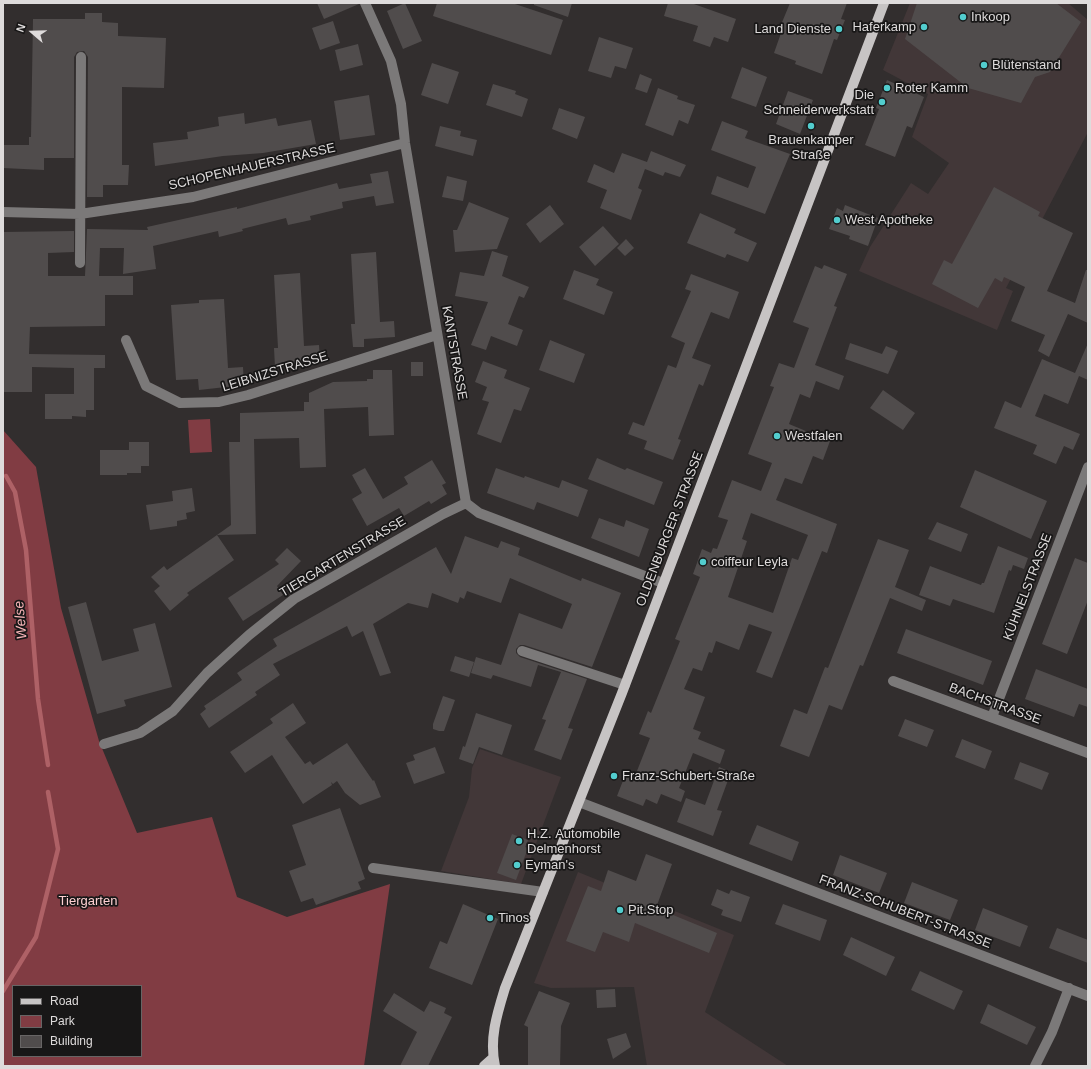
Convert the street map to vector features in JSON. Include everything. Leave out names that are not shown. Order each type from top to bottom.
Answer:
[{"type":"main road","name":"OLDENBURGER STRASSE","points":[[494,1062],[495,1019],[505,988],[625,685],[884,3]]},
{"type":"main road","points":[[484,1066],[494,1062]]},
{"type":"street","name":"KANTSTRASSE","points":[[365,3],[391,61],[401,104],[405,143],[466,503]]},
{"type":"street","points":[[80,263],[81,57]]},
{"type":"street","name":"SCHOPENHAUERSTRASSE","points":[[3,212],[80,214],[193,197],[405,143]]},
{"type":"street","name":"LEIBNIZSTRASSE","points":[[126,340],[146,386],[180,403],[219,402],[248,395],[437,335]]},
{"type":"street","name":"KÜHNELSTRASSE","points":[[992,717],[1088,467]]},
{"type":"street","points":[[466,503],[478,513],[663,583]]},
{"type":"street","name":"TIERGARTENSTRASSE","points":[[104,744],[140,733],[173,711],[207,673],[249,635],[294,599],[443,514],[466,503]]},
{"type":"street","points":[[522,651],[625,685]]},
{"type":"street","name":"BACHSTRASSE","points":[[893,681],[1088,753]]},
{"type":"street","name":"FRANZ-SCHUBERT-STRASSE","points":[[579,802],[1088,996]]},
{"type":"street","points":[[373,868],[543,892]]},
{"type":"street","points":[[1035,1066],[1052,1032],[1069,988]]},
{"type":"shaded area","points":[[910,3],[1068,3],[1088,20],[1088,132],[1006,288],[1013,291],[997,330],[859,271],[870,247],[911,183],[928,194],[949,163],[912,137],[928,94],[883,70]]},
{"type":"shaded area","points":[[480,749],[561,777],[521,884],[441,871],[469,797],[472,768]]},
{"type":"shaded area","points":[[578,872],[734,935],[705,1012],[788,1066],[647,1066],[634,987],[551,988],[534,983]]},
{"type":"green space","points":[[210,419],[212,452],[190,453],[188,420]]},
{"type":"green space","name":"Tiergarten","points":[[3,430],[36,467],[61,608],[99,741],[137,833],[212,817],[237,897],[287,917],[390,884],[364,1066],[3,1066]]},
{"type":"building","points":[[317,3],[359,3],[359,4],[324,19]]},
{"type":"building","points":[[405,3],[422,41],[403,49],[387,11]]},
{"type":"building","points":[[437,3],[512,3],[563,20],[551,55],[433,16]]},
{"type":"building","points":[[534,3],[572,3],[568,17],[534,5]]},
{"type":"building","points":[[668,3],[691,3],[736,19],[728,42],[714,37],[710,47],[693,41],[698,26],[664,16]]},
{"type":"building","points":[[790,3],[847,3],[841,19],[845,20],[837,40],[834,39],[822,74],[795,64],[796,61],[774,53],[781,33],[778,32]]},
{"type":"building","points":[[917,3],[1056,3],[1081,22],[1050,72],[1035,77],[1021,103],[968,88],[905,39]]},
{"type":"building","points":[[85,13],[102,13],[102,22],[118,23],[118,36],[166,38],[164,88],[122,87],[122,165],[129,165],[128,185],[103,185],[103,197],[87,197],[88,57],[84,51],[77,52],[74,57],[74,158],[44,158],[44,170],[3,168],[3,145],[29,145],[29,137],[31,137],[33,19],[85,19]]},
{"type":"building","points":[[333,21],[340,43],[320,50],[312,28]]},
{"type":"building","points":[[599,37],[633,48],[626,69],[615,66],[611,78],[588,71]]},
{"type":"building","points":[[358,44],[363,65],[340,71],[335,50]]},
{"type":"building","points":[[432,63],[459,72],[448,104],[421,95]]},
{"type":"building","points":[[742,67],[767,77],[756,107],[731,98]]},
{"type":"building","points":[[640,74],[652,79],[647,93],[635,89]]},
{"type":"building","points":[[887,80],[924,97],[912,128],[907,126],[895,157],[865,145],[879,109],[876,108]]},
{"type":"building","points":[[493,84],[516,91],[515,94],[528,99],[522,117],[486,105]]},
{"type":"building","points":[[658,88],[678,96],[677,99],[695,105],[688,124],[679,120],[673,136],[645,125]]},
{"type":"building","points":[[788,91],[813,100],[800,134],[776,124]]},
{"type":"building","points":[[369,95],[375,135],[340,140],[334,101]]},
{"type":"building","points":[[559,108],[585,117],[577,139],[552,129]]},
{"type":"building","points":[[244,113],[245,124],[276,118],[278,126],[311,120],[316,144],[263,153],[223,156],[155,166],[153,143],[188,139],[187,132],[219,126],[218,117]]},
{"type":"building","points":[[722,121],[748,131],[745,138],[790,154],[765,214],[711,194],[717,176],[748,188],[756,167],[711,150]]},
{"type":"building","points":[[440,126],[461,131],[460,136],[477,140],[473,156],[435,146]]},
{"type":"building","points":[[651,151],[686,165],[680,177],[665,172],[663,176],[645,169],[638,188],[642,190],[631,220],[600,208],[607,190],[587,182],[594,164],[614,173],[622,153],[647,162]]},
{"type":"building","points":[[388,171],[394,203],[376,206],[374,196],[342,202],[343,208],[310,216],[311,220],[288,225],[286,218],[242,229],[243,231],[219,237],[218,231],[153,246],[156,269],[123,274],[124,248],[100,248],[99,276],[133,276],[133,295],[105,295],[105,326],[30,327],[29,354],[105,355],[105,368],[94,368],[94,410],[86,410],[86,417],[72,416],[72,419],[45,419],[45,394],[74,394],[74,368],[32,367],[32,392],[3,392],[3,232],[74,231],[74,252],[48,253],[48,276],[85,276],[87,229],[148,230],[147,227],[237,207],[237,209],[337,183],[339,189],[372,183],[370,174]]},
{"type":"building","points":[[447,176],[467,181],[463,201],[442,197]]},
{"type":"building","points":[[994,187],[1040,212],[1038,216],[1073,233],[1047,291],[1075,303],[1086,270],[1088,270],[1088,323],[1068,314],[1049,357],[1038,351],[1045,335],[1011,321],[1025,287],[1004,277],[1002,282],[995,278],[978,308],[932,284],[944,260],[952,264]]},
{"type":"building","points":[[469,202],[509,218],[497,249],[455,252],[453,230],[457,230]]},
{"type":"building","points":[[550,205],[564,224],[540,243],[526,224]]},
{"type":"building","points":[[845,205],[878,218],[868,246],[849,239],[850,236],[829,229],[837,208],[843,211]]},
{"type":"building","points":[[700,213],[736,229],[734,233],[757,243],[748,262],[727,254],[725,258],[687,243]]},
{"type":"building","points":[[603,226],[619,244],[595,266],[579,247]]},
{"type":"building","points":[[626,239],[634,248],[625,256],[617,248]]},
{"type":"building","points":[[492,251],[508,256],[502,276],[529,287],[524,298],[519,296],[508,324],[523,330],[517,346],[491,336],[486,350],[471,345],[488,302],[455,296],[460,272],[484,276]]},
{"type":"building","points":[[376,252],[380,322],[394,321],[395,337],[364,339],[364,347],[353,347],[351,324],[355,324],[351,254]]},
{"type":"building","points":[[824,265],[847,274],[834,306],[837,307],[815,365],[844,376],[839,390],[816,381],[810,398],[800,394],[789,424],[830,441],[823,460],[813,456],[802,484],[785,478],[776,500],[837,524],[827,553],[822,551],[772,678],[756,672],[772,632],[749,624],[739,650],[716,641],[712,653],[709,652],[702,671],[693,668],[684,689],[705,697],[693,729],[701,732],[698,739],[725,750],[720,764],[693,753],[679,788],[685,791],[681,802],[661,794],[657,804],[646,799],[643,806],[617,796],[626,773],[635,776],[650,738],[639,734],[648,711],[651,713],[680,641],[675,639],[700,577],[693,574],[702,549],[711,553],[713,548],[717,549],[728,520],[718,517],[732,480],[761,491],[772,463],[748,454],[774,387],[770,386],[779,363],[794,368],[809,328],[793,322],[815,266],[822,269]],"holes":[[[751,513],[808,535],[798,560],[792,558],[773,613],[728,597],[747,541],[742,539]]]},
{"type":"building","points":[[574,270],[599,279],[596,285],[613,292],[604,315],[563,299]]},
{"type":"building","points":[[300,273],[304,346],[319,345],[320,361],[305,366],[275,367],[274,348],[278,348],[274,275]]},
{"type":"building","points":[[691,274],[739,292],[729,319],[711,312],[692,358],[711,365],[703,386],[699,384],[678,439],[681,440],[673,460],[644,449],[647,441],[628,434],[633,422],[644,426],[668,365],[676,368],[685,343],[671,337],[691,291],[685,289]]},
{"type":"building","points":[[224,299],[228,368],[243,367],[244,385],[199,390],[198,379],[176,380],[171,305],[199,303],[199,300]]},
{"type":"building","points":[[550,340],[585,354],[574,383],[539,370]]},
{"type":"building","points":[[850,343],[882,354],[886,346],[898,351],[888,374],[845,359]]},
{"type":"building","points":[[1088,343],[1088,380],[1079,376],[1068,404],[1044,394],[1035,416],[1080,434],[1073,450],[1064,446],[1056,464],[1033,454],[1037,445],[994,428],[1005,401],[1021,408],[1042,359],[1075,373]]},
{"type":"building","points":[[483,361],[507,370],[504,378],[530,388],[521,411],[514,409],[501,443],[477,434],[489,402],[482,400],[487,387],[475,382]]},
{"type":"building","points":[[411,362],[423,362],[423,376],[411,376]]},
{"type":"building","points":[[373,370],[392,370],[394,435],[369,436],[368,407],[324,409],[326,467],[300,468],[299,438],[254,439],[256,534],[217,535],[231,525],[229,442],[240,442],[240,413],[304,411],[304,402],[309,402],[309,393],[333,382],[367,381],[367,379],[373,379]]},
{"type":"building","points":[[883,390],[915,413],[903,430],[870,408]]},
{"type":"building","points":[[129,442],[149,442],[149,466],[141,466],[141,473],[127,473],[127,475],[100,475],[100,450],[129,450]]},
{"type":"building","points":[[597,458],[625,470],[627,468],[663,482],[654,505],[588,479]]},
{"type":"building","points":[[432,460],[446,483],[442,485],[447,494],[431,504],[429,501],[404,516],[399,508],[367,526],[352,499],[362,493],[352,475],[365,468],[383,499],[408,484],[404,477]]},
{"type":"building","points":[[496,468],[559,488],[562,480],[588,490],[578,517],[537,502],[534,510],[487,493]]},
{"type":"building","points":[[975,470],[1047,501],[1031,539],[960,507]]},
{"type":"building","points":[[192,488],[195,511],[186,513],[187,519],[177,521],[177,526],[150,530],[146,505],[173,501],[172,491]]},
{"type":"building","points":[[599,518],[624,527],[626,520],[649,529],[639,557],[591,538]]},
{"type":"building","points":[[937,522],[968,534],[961,552],[928,539]]},
{"type":"building","points":[[217,535],[234,560],[187,593],[189,595],[170,611],[154,591],[160,586],[151,577],[164,566],[167,570]]},
{"type":"building","points":[[465,536],[498,548],[501,541],[520,548],[518,555],[581,581],[582,578],[621,593],[592,667],[524,645],[520,645],[516,649],[516,653],[520,657],[587,679],[568,728],[573,729],[561,760],[534,750],[546,720],[542,719],[561,672],[538,665],[531,687],[493,675],[491,679],[471,673],[476,657],[501,665],[519,613],[562,629],[572,604],[510,578],[501,603],[467,591],[464,599],[460,597],[458,603],[432,593],[428,608],[408,603],[373,624],[391,673],[380,676],[363,631],[352,637],[347,626],[273,664],[280,675],[255,692],[257,695],[209,728],[200,714],[206,709],[204,706],[242,680],[237,673],[277,646],[273,639],[436,547],[451,574]]},
{"type":"building","points":[[878,539],[909,550],[895,587],[926,600],[922,611],[890,598],[863,666],[860,665],[842,710],[829,705],[809,757],[780,746],[794,709],[807,714],[825,667],[828,668]]},
{"type":"building","points":[[998,546],[1028,558],[1024,569],[1013,565],[1011,571],[1009,570],[994,613],[953,599],[950,606],[919,595],[930,566],[981,585],[984,583]]},
{"type":"building","points":[[287,548],[301,561],[277,586],[283,595],[243,621],[228,598],[279,564],[275,560]]},
{"type":"building","points":[[1075,558],[1088,563],[1088,600],[1067,654],[1042,644]]},
{"type":"building","points":[[86,602],[102,661],[139,651],[133,629],[155,623],[172,687],[124,700],[126,706],[97,714],[68,607]]},
{"type":"building","points":[[906,629],[992,661],[983,685],[897,653]]},
{"type":"building","points":[[455,656],[474,662],[469,677],[450,671]]},
{"type":"building","points":[[1036,669],[1088,689],[1088,707],[1079,704],[1074,717],[1025,699]]},
{"type":"building","points":[[443,696],[455,700],[444,731],[439,731],[433,729],[433,724]]},
{"type":"building","points":[[293,703],[306,723],[285,737],[305,764],[310,761],[313,765],[347,743],[373,781],[374,780],[381,797],[360,805],[345,793],[337,781],[333,784],[331,782],[332,785],[303,804],[272,755],[245,773],[230,752],[273,723],[270,719]]},
{"type":"building","points":[[476,713],[512,725],[502,755],[479,747],[473,764],[459,759],[463,746],[465,747]]},
{"type":"building","points":[[905,719],[934,730],[927,747],[898,736]]},
{"type":"building","points":[[962,739],[992,751],[985,769],[955,757]]},
{"type":"building","points":[[435,747],[445,773],[414,784],[406,763],[415,760],[413,755]]},
{"type":"building","points":[[1020,762],[1049,773],[1042,790],[1014,779]]},
{"type":"building","points":[[719,767],[731,772],[717,810],[722,811],[713,836],[677,822],[686,798],[705,805]]},
{"type":"building","points":[[340,808],[365,879],[358,882],[361,889],[316,905],[313,898],[301,902],[289,871],[306,865],[292,825]]},
{"type":"building","points":[[757,825],[799,842],[792,861],[749,844]]},
{"type":"building","points":[[512,834],[528,840],[525,847],[528,848],[516,880],[497,873]]},
{"type":"building","name":"Pit.Stop","points":[[646,854],[672,864],[656,908],[717,933],[709,953],[635,923],[629,942],[603,932],[595,952],[566,941],[588,886],[601,891],[608,870],[636,881]]},
{"type":"building","points":[[840,855],[887,873],[879,893],[833,875]]},
{"type":"building","points":[[912,882],[958,900],[950,920],[904,903]]},
{"type":"building","points":[[717,889],[729,894],[731,890],[750,897],[741,922],[721,915],[723,910],[711,905]]},
{"type":"building","points":[[463,904],[498,919],[472,985],[429,968],[440,941],[447,944]]},
{"type":"building","points":[[783,904],[827,920],[820,941],[775,924]]},
{"type":"building","points":[[983,908],[1028,926],[1020,947],[975,930]]},
{"type":"building","points":[[1057,928],[1088,940],[1088,963],[1049,948]]},
{"type":"building","points":[[851,937],[895,957],[886,976],[843,955]]},
{"type":"building","points":[[920,971],[963,991],[954,1010],[911,990]]},
{"type":"building","points":[[615,989],[616,1007],[597,1008],[596,990]]},
{"type":"building","points":[[539,991],[570,1003],[561,1026],[560,1066],[528,1066],[528,1027],[524,1025]]},
{"type":"building","points":[[394,993],[424,1012],[430,1001],[446,1008],[444,1013],[452,1017],[428,1066],[400,1066],[417,1032],[383,1011]]},
{"type":"building","points":[[988,1004],[1036,1027],[1027,1045],[980,1023]]},
{"type":"building","points":[[626,1033],[631,1047],[613,1059],[607,1039]]},
{"type":"waterway","name":"Welse","points":[[6,476],[15,492],[26,550],[38,699],[48,765]]},
{"type":"waterway","name":"Welse","points":[[3,991],[36,937],[58,849],[48,792]]},
{"type":"place","name":"Inkoop","points":[[963,17]]},
{"type":"place","name":"Haferkamp","points":[[924,27]]},
{"type":"place","name":"Land Dienste","points":[[839,29]]},
{"type":"place","name":"Blütenstand","points":[[984,65]]},
{"type":"place","name":"Roter Kamm","points":[[887,88]]},
{"type":"place","name":"Die Schneiderwerkstatt","points":[[882,102]]},
{"type":"place","name":"Brauenkamper Straße","points":[[811,126]]},
{"type":"place","name":"West Apotheke","points":[[837,220]]},
{"type":"place","name":"Westfalen","points":[[777,436]]},
{"type":"place","name":"coiffeur Leyla","points":[[703,562]]},
{"type":"place","name":"Franz-Schubert-Straße","points":[[614,776]]},
{"type":"place","name":"H.Z. Automobile Delmenhorst","points":[[519,841]]},
{"type":"place","name":"Eyman's","points":[[517,865]]},
{"type":"place","name":"Pit.Stop","points":[[620,910]]},
{"type":"place","name":"Tinos","points":[[490,918]]}]
